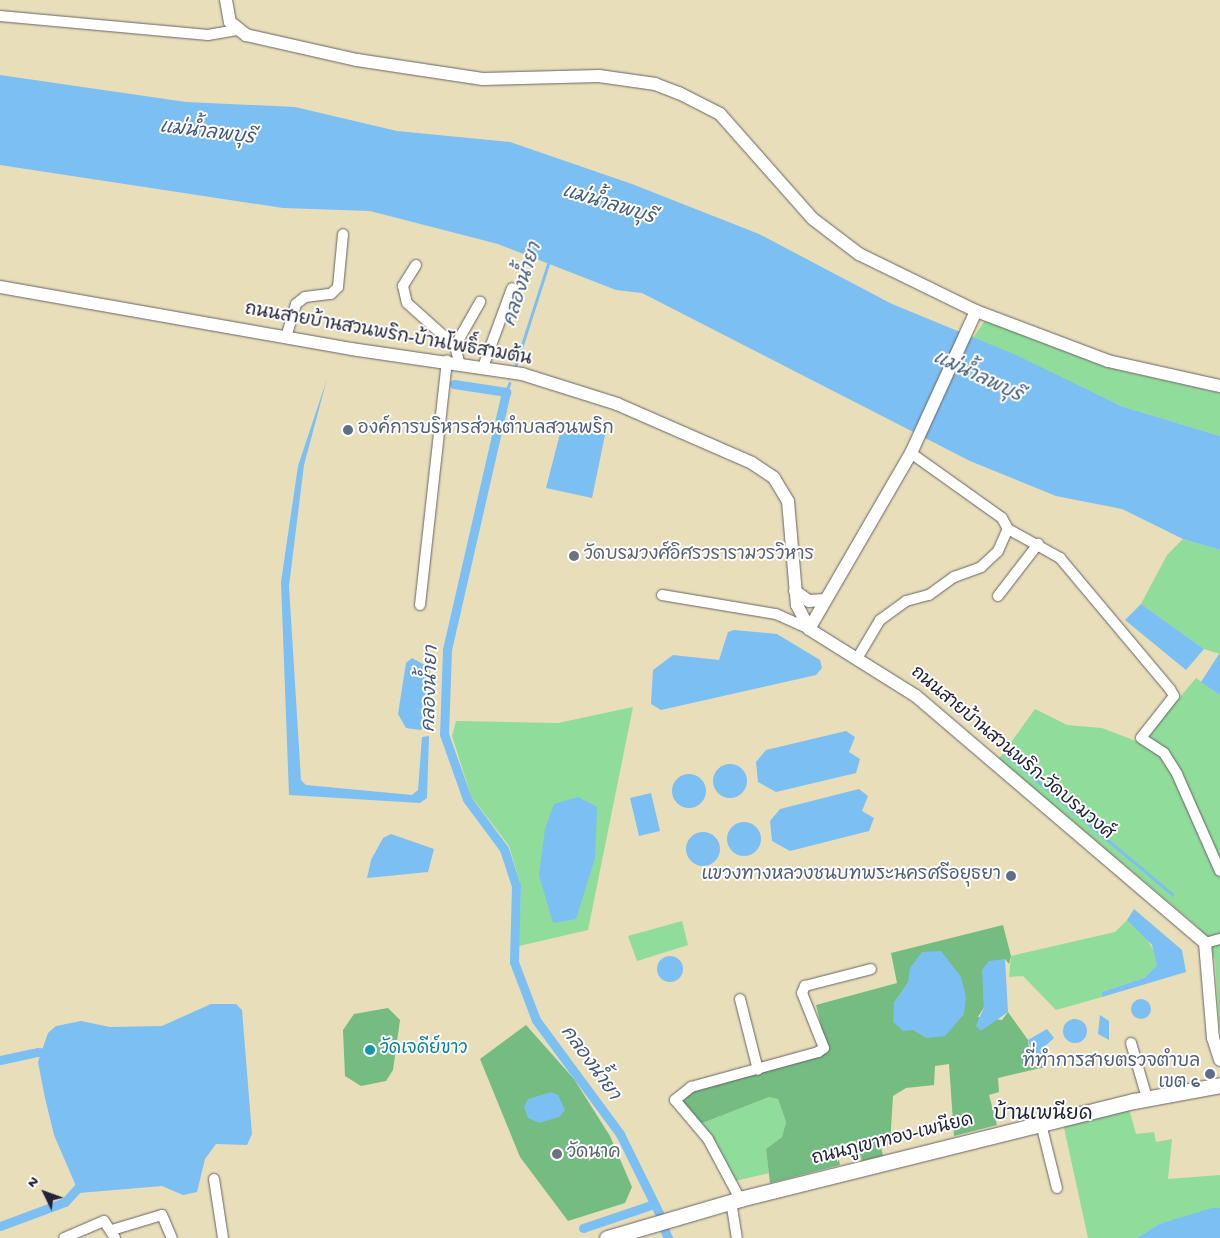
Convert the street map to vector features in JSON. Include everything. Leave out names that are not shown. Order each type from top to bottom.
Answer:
[{"type":"main road","name":"ถนนภูเขาทอง-เพนียด","points":[[608,1238],[735,1200],[1147,1098],[1220,1085]]},
{"type":"street","points":[[226,0],[230,22],[237,30]]},
{"type":"street","points":[[0,16],[208,35],[237,30],[424,73],[483,79],[599,76],[655,84],[679,93],[720,114],[834,238],[976,312],[1108,361],[1220,386]]},
{"type":"street","points":[[286,337],[296,304],[305,297],[331,294],[338,287],[344,234]]},
{"type":"street","points":[[416,265],[404,286],[407,304],[455,346]]},
{"type":"street","name":"ถนนสายบ้านสวนพริก-บ้านโพธิ์สามต้น","points":[[0,287],[286,337],[453,361],[483,367],[616,404],[752,463],[774,478],[788,501],[795,591],[809,629]]},
{"type":"street","points":[[483,367],[512,288]]},
{"type":"street","points":[[420,605],[455,346],[480,302]]},
{"type":"street","points":[[809,629],[913,450],[976,312]]},
{"type":"street","points":[[913,450],[1002,518],[1008,529],[1038,544],[1060,558],[1170,689],[1174,696],[1141,738],[1164,753],[1177,774],[1220,871]]},
{"type":"street","points":[[858,656],[880,620],[906,601],[929,595],[954,577],[981,567],[998,550],[1008,529]]},
{"type":"street","points":[[998,596],[1038,544]]},
{"type":"street","points":[[795,591],[809,601],[825,600]]},
{"type":"street","name":"ถนนสายบ้านสวนพริก-วัดบรมวงศ์","points":[[662,595],[776,614],[809,629],[858,656],[916,696],[1205,943]]},
{"type":"street","points":[[1220,939],[1205,943],[1213,1038],[1220,1060]]},
{"type":"street","points":[[737,1238],[735,1200],[708,1139],[675,1100],[691,1087],[758,1070],[824,1048],[802,993],[805,986],[871,969]]},
{"type":"street","points":[[740,999],[758,1070]]},
{"type":"street","points":[[1131,1043],[1147,1098]]},
{"type":"street","points":[[1041,1124],[1057,1188]]},
{"type":"street","points":[[214,1179],[223,1238]]},
{"type":"street","points":[[64,1238],[104,1221],[114,1234],[162,1214],[172,1238]]},
{"type":"green space","points":[[985,320],[1105,367],[1220,393],[1220,436],[1121,406],[973,338]]},
{"type":"green space","points":[[1183,539],[1220,550],[1220,654],[1204,649],[1141,604],[1167,555]]},
{"type":"green space","points":[[1196,678],[1220,695],[1220,1036],[1215,960],[1198,927],[999,759],[1035,709],[1067,725],[1102,728],[1141,743]]},
{"type":"green space","points":[[633,707],[588,930],[519,946],[521,886],[509,846],[471,796],[452,736],[456,721],[558,723]]},
{"type":"green space","points":[[1127,920],[1142,932],[1156,954],[1157,965],[1144,978],[1102,992],[1102,997],[1056,1010],[1023,976],[1009,977],[1011,956],[1115,932]]},
{"type":"green space","points":[[682,921],[688,945],[637,961],[628,936]]},
{"type":"green space","points":[[1003,925],[1011,956],[1009,964],[1005,959],[983,970],[984,1007],[978,1017],[1002,1020],[1008,1012],[1028,1040],[1030,1057],[1043,1059],[1045,1067],[998,1078],[999,1092],[989,1095],[997,1125],[954,1136],[949,1064],[935,1066],[934,1085],[906,1088],[893,1096],[890,1145],[881,1147],[883,1156],[862,1161],[856,1141],[836,1146],[840,1165],[770,1183],[766,1149],[782,1137],[786,1122],[778,1099],[769,1097],[700,1124],[683,1105],[681,1099],[695,1090],[793,1064],[827,1050],[816,1005],[897,983],[891,953]],"holes":[[[908,983],[927,1038],[914,1030],[894,1003]]]},
{"type":"green space","points":[[388,1008],[400,1020],[393,1070],[386,1081],[361,1086],[345,1076],[343,1030],[354,1014]]},
{"type":"green space","points":[[526,1025],[574,1079],[610,1136],[632,1187],[625,1203],[568,1221],[520,1157],[480,1059]]},
{"type":"green space","points":[[769,1097],[778,1099],[786,1122],[782,1137],[766,1149],[769,1173],[735,1181],[700,1124]]},
{"type":"green space","points":[[1129,1109],[1136,1134],[1154,1132],[1156,1142],[1172,1139],[1168,1179],[1220,1175],[1220,1208],[1159,1224],[1137,1238],[1088,1238],[1063,1123]]},
{"type":"water","name":"แม่น้ำลพบุรี","points":[[0,75],[186,102],[295,107],[397,131],[510,142],[632,184],[759,234],[892,304],[1016,355],[1121,406],[1220,436],[1220,550],[1183,539],[1122,509],[1056,496],[970,461],[642,293],[616,290],[498,244],[370,211],[283,208],[0,165]]},
{"type":"water","points":[[327,379],[304,465],[289,586],[301,780],[306,785],[412,795],[418,790],[422,737],[429,736],[427,798],[420,803],[289,795],[281,582],[298,466]]},
{"type":"water","points":[[563,422],[605,435],[592,498],[546,488]]},
{"type":"water","points":[[1141,604],[1204,649],[1186,670],[1125,620]]},
{"type":"water","points":[[734,630],[777,634],[820,660],[822,668],[816,675],[661,710],[651,704],[653,670],[673,655],[719,660],[728,632]]},
{"type":"water","points":[[1220,654],[1220,695],[1201,682]]},
{"type":"water","points":[[412,658],[430,668],[429,726],[420,730],[406,728],[398,714],[406,663]]},
{"type":"water","points":[[846,731],[855,737],[849,752],[860,759],[856,773],[776,792],[758,782],[756,762],[766,750]]},
{"type":"water","points":[[730,764],[737,765],[742,769],[746,774],[746,788],[742,793],[737,797],[730,798],[723,797],[718,793],[714,788],[713,781],[714,774],[718,769],[723,765]]},
{"type":"water","points":[[689,774],[696,775],[701,779],[705,784],[705,798],[701,803],[696,807],[689,808],[682,807],[677,803],[673,798],[672,791],[673,784],[677,779],[682,775]]},
{"type":"water","points":[[859,789],[868,796],[862,811],[874,818],[869,831],[790,851],[772,841],[770,821],[780,809]]},
{"type":"water","points":[[651,793],[660,831],[639,836],[630,798]]},
{"type":"water","points":[[578,797],[597,807],[595,858],[576,919],[553,923],[539,875],[545,829],[554,804]]},
{"type":"water","points":[[744,822],[751,823],[756,827],[760,832],[760,846],[756,851],[751,855],[744,856],[737,855],[732,851],[728,846],[727,839],[728,832],[732,827],[737,823]]},
{"type":"water","points":[[703,832],[710,833],[715,837],[719,842],[719,856],[715,861],[710,865],[703,866],[696,865],[691,861],[687,856],[686,849],[687,842],[691,837],[696,833]]},
{"type":"water","points":[[391,834],[434,849],[428,872],[367,878],[371,860],[383,838]]},
{"type":"water","points":[[1134,909],[1182,950],[1186,972],[1102,997],[1102,992],[1144,978],[1157,965],[1152,945],[1127,920]]},
{"type":"water","points":[[941,951],[961,977],[966,997],[964,1014],[945,1036],[927,1038],[914,1030],[903,1031],[893,1022],[894,1003],[908,983],[910,968],[922,952]]},
{"type":"water","points":[[670,956],[679,960],[683,969],[679,978],[670,982],[661,978],[657,969],[661,960]]},
{"type":"water","points":[[1005,959],[1008,1012],[981,1031],[976,1026],[984,1007],[982,970],[989,961]]},
{"type":"water","points":[[1137,999],[1145,999],[1151,1005],[1151,1013],[1145,1019],[1137,1019],[1131,1013],[1131,1005]]},
{"type":"water","points":[[211,1004],[236,1004],[242,1010],[252,1134],[247,1145],[216,1144],[205,1159],[197,1192],[183,1195],[162,1186],[79,1193],[54,1135],[38,1062],[48,1033],[56,1026],[81,1021],[110,1027],[162,1026]]},
{"type":"water","points":[[1100,1015],[1109,1021],[1109,1040],[1098,1034]]},
{"type":"water","points":[[1070,1019],[1080,1019],[1087,1026],[1087,1036],[1080,1043],[1070,1043],[1063,1036],[1063,1026]]},
{"type":"water","points":[[1047,1029],[1054,1038],[1043,1048],[1043,1059],[1035,1061],[1028,1040]]},
{"type":"water","points":[[551,1092],[558,1095],[565,1110],[559,1117],[539,1123],[528,1118],[524,1107],[528,1099]]},
{"type":"water","points":[[1212,1208],[1220,1208],[1220,1238],[1137,1238],[1159,1224]]},
{"type":"waterway","name":"คลองน้ำยา","points":[[515,367],[549,261]]},
{"type":"waterway","name":"คลองน้ำยา","points":[[454,384],[506,392],[447,650],[444,734],[467,799],[504,849],[516,885],[514,962],[536,1020],[620,1134],[659,1213]]},
{"type":"waterway","name":"คลองน้ำยา","points":[[506,392],[509,384]]},
{"type":"waterway","points":[[1007,755],[1172,894]]},
{"type":"waterway","points":[[37,1052],[53,1053]]},
{"type":"waterway","points":[[0,1060],[33,1053]]},
{"type":"waterway","points":[[0,1226],[65,1202],[84,1181]]},
{"type":"waterway","points":[[583,1228],[654,1204]]},
{"type":"waterway","name":"คลองน้ำยา","points":[[665,1231],[668,1238]]},
{"type":"place","name":"องค์การบริหารส่วนตำบลสวนพริก","points":[[348,430]]},
{"type":"place","name":"วัดบรมวงศ์อิศรวรารามวรวิหาร","points":[[574,556]]},
{"type":"place","name":"แขวงทางหลวงชนบทพระนครศรีอยุธยา","points":[[1011,876]]},
{"type":"place","name":"วัดเจดีย์ขาว","points":[[370,1050]]},
{"type":"place","name":"ที่ทำการสายตรวจตำบล เขต 6","points":[[1210,1074]]},
{"type":"place","name":"วัดนาค","points":[[557,1154]]},
{"type":"district","name":"บ้านเพนียด","points":[[1043,1115]]}]
